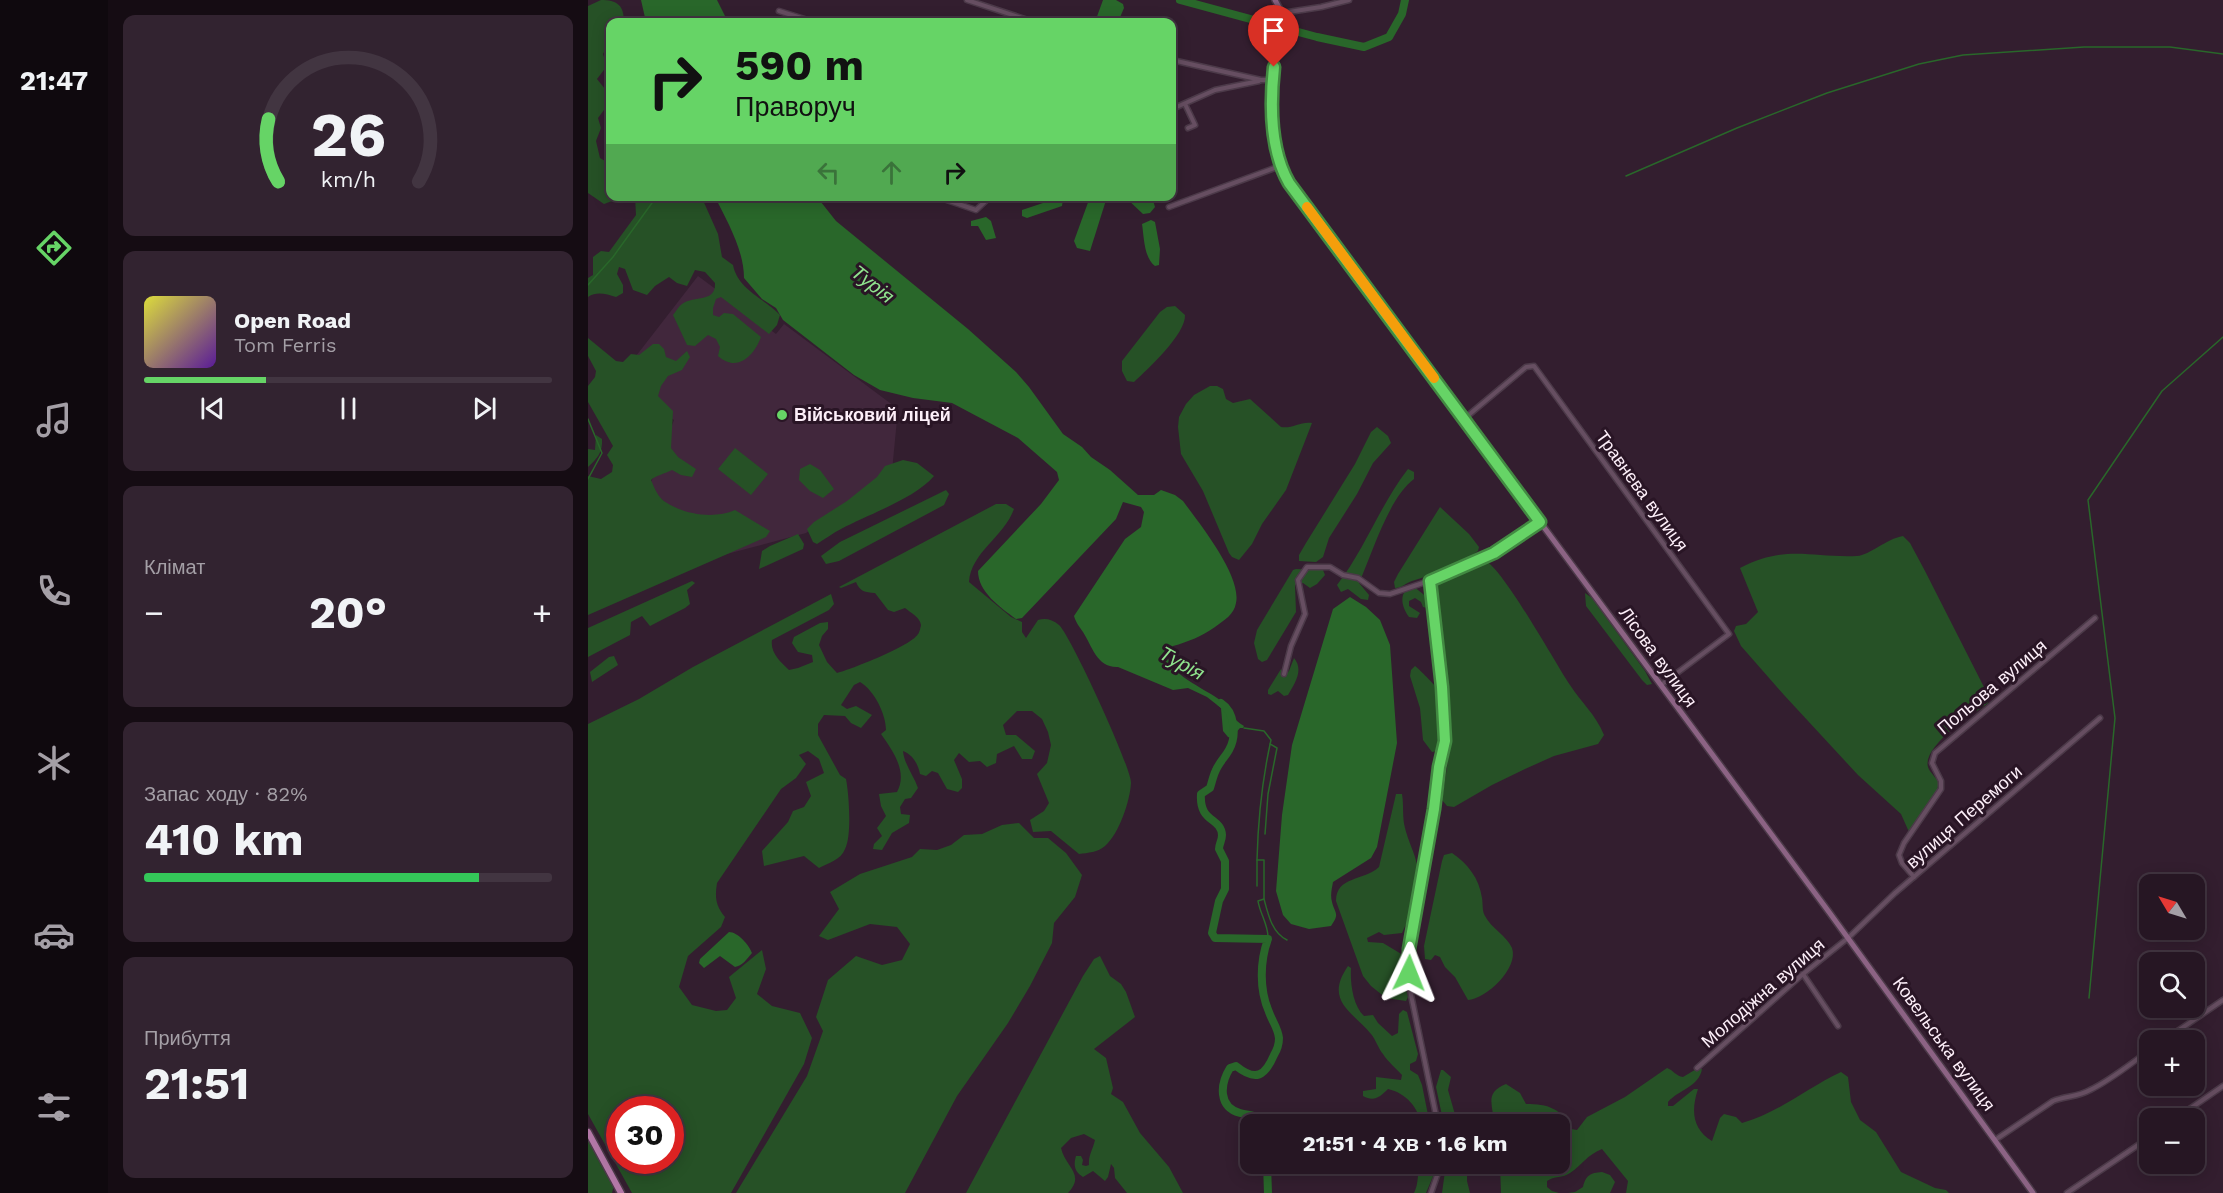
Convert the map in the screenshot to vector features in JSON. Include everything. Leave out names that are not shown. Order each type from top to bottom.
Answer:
[{"type":"main road","points":[[588,1132],[621,1193]]},
{"type":"street","points":[[967,0],[1023,18]]},
{"type":"street","points":[[1169,207],[1280,166],[1275,144],[1273,80],[1282,13],[1275,0]]},
{"type":"street","points":[[1282,13],[1349,0]]},
{"type":"street","points":[[779,11],[801,18]]},
{"type":"street","points":[[1176,61],[1261,80]]},
{"type":"street","points":[[1176,107],[1215,90],[1261,80],[1273,80]]},
{"type":"street","points":[[1185,104],[1195,125],[1188,128]]},
{"type":"street","name":"Лісова вулиця","points":[[1280,166],[1302,201],[1829,912]]},
{"type":"street","points":[[950,201],[976,210],[986,201]]},
{"type":"street","name":"Травнева вулиця","points":[[1465,418],[1526,367],[1534,366],[1729,634],[1661,685]]},
{"type":"street","points":[[1284,674],[1291,646],[1305,614],[1298,580],[1307,567],[1330,567],[1343,575],[1358,578],[1375,590],[1390,594],[1430,581],[1494,553],[1540,522]]},
{"type":"street","points":[[1430,581],[1445,741],[1408,956],[1410,990],[1436,1114]]},
{"type":"street","name":"Польова вулиця","points":[[1914,877],[1902,863],[1899,855],[1904,843],[1941,789],[1941,782],[1932,763],[1935,753],[2095,618]]},
{"type":"street","name":"вулиця Перемоги","points":[[1848,938],[1914,877],[2100,718]]},
{"type":"street","name":"Ковельська вулиця","points":[[1829,912],[2033,1193]]},
{"type":"street","name":"Молодіжна вулиця","points":[[1696,1068],[1803,974],[1848,938]]},
{"type":"street","points":[[1803,974],[1838,1026]]},
{"type":"street","points":[[2179,1030],[2223,1000]]},
{"type":"street","points":[[1995,1140],[2053,1101],[2061,1097],[2077,1096],[2090,1090],[2139,1057]]},
{"type":"street","points":[[2191,1108],[2223,1086]]},
{"type":"street","points":[[2067,1193],[2139,1144]]},
{"type":"street","points":[[1431,1193],[1438,1174]]},
{"type":"shaded area","points":[[601,0],[615,2],[623,11],[624,18],[606,18],[606,48],[603,54],[606,67],[597,79],[606,90],[606,107],[598,118],[601,128],[596,141],[600,158],[606,162],[606,201],[612,201],[604,204],[588,193],[588,6]]},
{"type":"shaded area","points":[[635,201],[703,201],[718,234],[722,257],[733,265],[740,281],[752,293],[780,315],[777,325],[769,334],[721,297],[716,299],[713,315],[719,317],[724,313],[733,314],[761,337],[754,350],[744,360],[732,363],[725,361],[718,356],[720,347],[716,339],[708,335],[695,346],[687,345],[673,315],[687,301],[712,293],[715,283],[705,272],[695,270],[687,286],[669,277],[655,286],[647,295],[633,290],[625,269],[619,267],[617,274],[623,285],[623,293],[616,297],[598,294],[588,297],[588,278],[593,275],[593,257],[601,251],[609,252],[636,215]]},
{"type":"shaded area","name":"Військовий ліцей","points":[[698,276],[776,334],[784,324],[898,409],[892,471],[806,533],[723,555],[649,488],[674,420],[619,378]]},
{"type":"shaded area","points":[[1175,306],[1185,315],[1179,332],[1165,351],[1134,382],[1127,381],[1122,371],[1122,361],[1160,312],[1167,307]]},
{"type":"shaded area","points":[[588,338],[616,361],[623,362],[631,354],[639,355],[653,344],[659,344],[664,349],[666,357],[676,361],[687,351],[690,357],[682,370],[668,376],[658,396],[673,411],[671,448],[678,457],[696,469],[692,477],[672,470],[658,476],[651,480],[654,487],[664,501],[675,507],[692,513],[710,515],[735,510],[770,531],[766,537],[588,615],[588,476],[601,479],[612,472],[613,465],[607,455],[613,446],[588,402],[588,386],[595,377],[596,371],[588,356]]},
{"type":"shaded area","points":[[1210,386],[1223,389],[1226,399],[1233,403],[1250,399],[1281,427],[1312,423],[1286,490],[1262,524],[1252,544],[1239,560],[1229,553],[1203,491],[1181,454],[1179,417],[1194,395]]},
{"type":"shaded area","points":[[1377,427],[1388,436],[1391,443],[1373,463],[1357,494],[1329,538],[1323,557],[1316,562],[1299,561],[1299,555],[1355,464],[1371,432]]},
{"type":"shaded area","points":[[596,435],[602,439],[602,448],[597,458],[588,467],[588,449],[595,450]]},
{"type":"shaded area","points":[[735,448],[768,474],[751,495],[718,469]]},
{"type":"shaded area","points":[[903,460],[917,463],[934,476],[904,499],[841,529],[817,544],[813,542],[807,529],[814,522],[847,501],[877,477],[885,466]]},
{"type":"shaded area","points":[[810,464],[820,470],[834,489],[823,498],[810,491],[799,480],[800,469]]},
{"type":"shaded area","points":[[1408,469],[1414,472],[1414,479],[1405,487],[1389,512],[1359,583],[1369,595],[1368,600],[1361,599],[1348,589],[1341,592],[1337,585]]},
{"type":"shaded area","points":[[946,490],[949,494],[944,505],[839,561],[826,564],[821,556],[840,542]]},
{"type":"shaded area","points":[[996,504],[1006,504],[1014,509],[1003,528],[975,562],[969,582],[1011,617],[1022,622],[1022,632],[1026,638],[1038,620],[1043,619],[1056,623],[1066,634],[1100,703],[1129,773],[1131,783],[1126,808],[1110,841],[1093,852],[1079,854],[1051,831],[1033,832],[1030,820],[1044,811],[1049,803],[1037,774],[1047,763],[1051,745],[1042,719],[1032,711],[1017,711],[1003,725],[1006,735],[1016,735],[1035,751],[1032,759],[1022,759],[1014,746],[997,754],[996,763],[987,767],[980,761],[969,762],[959,753],[954,760],[962,779],[962,788],[958,792],[947,789],[938,773],[932,771],[926,776],[920,774],[914,760],[903,751],[905,761],[918,788],[911,798],[905,799],[900,807],[901,814],[910,815],[909,823],[892,833],[882,850],[873,849],[874,844],[882,836],[877,828],[886,816],[879,794],[897,792],[901,777],[898,762],[881,734],[886,730],[878,703],[860,682],[854,685],[841,705],[847,709],[856,706],[872,715],[861,728],[851,723],[845,716],[824,715],[818,724],[818,735],[840,775],[846,779],[849,825],[847,843],[843,853],[834,861],[819,868],[804,856],[764,866],[762,851],[788,822],[793,811],[804,807],[811,796],[806,782],[824,773],[819,759],[808,751],[799,755],[806,764],[796,778],[781,789],[717,883],[716,901],[725,917],[721,927],[688,956],[679,987],[692,1005],[716,1011],[727,1010],[736,998],[729,977],[762,950],[766,969],[757,994],[772,1006],[800,1013],[812,1038],[804,1064],[731,1193],[632,1193],[621,1174],[684,1174],[684,1096],[606,1096],[606,1146],[588,1114],[588,724],[639,699],[693,667],[831,594],[834,604],[829,610],[772,640],[774,653],[789,670],[813,662],[812,655],[798,652],[792,643],[794,637],[820,623],[828,622],[828,629],[819,645],[827,662],[837,673],[893,651],[918,634],[921,626],[919,620],[905,608],[894,612],[888,610],[875,593],[863,591],[856,582],[839,587]]},
{"type":"shaded area","points":[[1440,507],[1469,534],[1479,547],[1478,551],[1455,566],[1395,588],[1394,582],[1398,574]]},
{"type":"shaded area","points":[[798,534],[804,544],[803,549],[759,569],[762,551]]},
{"type":"shaded area","points":[[1903,536],[1910,543],[1925,571],[1988,695],[1988,703],[1950,731],[1933,750],[1928,759],[1928,767],[1939,783],[1937,790],[1914,828],[1909,832],[1901,814],[1858,775],[1784,695],[1741,646],[1734,631],[1736,626],[1746,624],[1758,612],[1740,568],[1771,556],[1785,554],[1857,556]]},
{"type":"shaded area","points":[[1483,559],[1492,566],[1515,596],[1604,735],[1598,744],[1554,756],[1492,785],[1454,807],[1447,806],[1442,800],[1452,734],[1434,584]]},
{"type":"shaded area","points":[[1293,570],[1323,570],[1325,575],[1310,588],[1303,583],[1295,585],[1296,612],[1267,660],[1262,662],[1258,659],[1254,643],[1257,630]]},
{"type":"shaded area","points":[[692,581],[695,583],[687,590],[690,604],[685,608],[650,626],[642,616],[631,622],[630,635],[588,657],[588,628]]},
{"type":"shaded area","points":[[1413,586],[1428,598],[1427,608],[1415,598],[1409,601],[1409,606],[1420,613],[1417,618],[1409,617],[1402,599],[1405,591]]},
{"type":"shaded area","points":[[1585,593],[1592,598],[1652,684],[1647,685],[1642,680],[1586,606]]},
{"type":"shaded area","points":[[614,656],[618,665],[592,682],[590,672],[609,657]]},
{"type":"shaded area","points":[[1294,658],[1298,672],[1288,695],[1284,696],[1278,691],[1271,695],[1268,694],[1268,690],[1281,669],[1284,676],[1289,671]]},
{"type":"shaded area","points":[[1415,666],[1434,684],[1437,692],[1441,709],[1441,728],[1437,751],[1432,752],[1423,740],[1420,708],[1410,676]]},
{"type":"shaded area","points":[[1396,794],[1402,794],[1404,824],[1417,865],[1407,922],[1402,933],[1384,935],[1379,932],[1367,938],[1368,942],[1383,943],[1403,955],[1404,981],[1408,997],[1406,1001],[1386,998],[1363,976],[1336,901],[1337,893],[1346,883],[1379,867]]},
{"type":"shaded area","points":[[1019,823],[1034,838],[1048,838],[1066,853],[1082,875],[1075,897],[1054,923],[1052,943],[1030,986],[1008,1023],[957,1096],[905,1193],[736,1193],[807,1076],[823,1031],[816,1017],[828,980],[856,956],[882,965],[902,960],[910,944],[897,927],[870,924],[828,940],[819,936],[839,909],[830,892],[860,874],[912,857],[920,849],[937,850],[951,845],[964,835],[982,834],[1002,825]]},
{"type":"shaded area","points":[[1452,853],[1472,872],[1481,891],[1485,916],[1507,940],[1512,948],[1513,956],[1506,973],[1492,988],[1468,1000],[1440,957],[1435,955],[1431,960],[1425,959],[1424,946],[1442,861],[1444,855]]},
{"type":"shaded area","points":[[1100,956],[1110,976],[1121,984],[1126,992],[1135,1017],[1094,1049],[1106,1058],[1113,1088],[1111,1094],[1123,1102],[1140,1133],[1169,1167],[1183,1193],[1127,1193],[1115,1178],[1111,1164],[1105,1181],[1093,1171],[1083,1177],[1075,1168],[1076,1156],[1081,1156],[1082,1165],[1089,1165],[1095,1140],[1084,1134],[1071,1138],[1061,1148],[1075,1175],[1075,1181],[1068,1193],[966,1193],[1083,976],[1094,959]]},
{"type":"shaded area","points":[[1348,966],[1351,968],[1352,987],[1360,1012],[1364,1016],[1373,1015],[1392,1036],[1398,1033],[1399,1014],[1403,1010],[1407,1012],[1418,1054],[1416,1061],[1410,1064],[1410,1070],[1418,1075],[1428,1114],[1418,1114],[1406,1098],[1388,1089],[1374,1099],[1363,1096],[1363,1091],[1376,1089],[1376,1077],[1401,1080],[1402,1075],[1385,1057],[1371,1034],[1343,1005],[1339,988],[1341,978]]},
{"type":"shaded area","points":[[1667,1068],[1683,1077],[1698,1068],[1702,1069],[1697,1080],[1672,1098],[1668,1106],[1673,1106],[1694,1089],[1698,1089],[1694,1104],[1695,1118],[1700,1131],[1712,1141],[1720,1118],[1724,1114],[1736,1117],[1742,1123],[1755,1119],[1841,1072],[1848,1077],[1851,1102],[1860,1120],[1876,1132],[1901,1172],[1949,1193],[1626,1193],[1628,1181],[1602,1149],[1592,1154],[1570,1173],[1570,1127],[1577,1130],[1587,1117],[1625,1097]]},
{"type":"shaded area","points":[[1441,1070],[1443,1070],[1451,1077],[1448,1090],[1455,1114],[1442,1114],[1436,1087]]},
{"type":"shaded area","points":[[1506,1084],[1520,1093],[1526,1104],[1547,1106],[1560,1114],[1493,1114],[1492,1096]]},
{"type":"shaded area","points":[[588,1140],[614,1185],[612,1193],[588,1193]]},
{"type":"shaded area","points":[[1602,1172],[1610,1175],[1615,1182],[1610,1193],[1568,1193],[1583,1187],[1589,1175]]},
{"type":"shaded area","points":[[1419,1174],[1434,1174],[1426,1193],[1414,1193]]},
{"type":"shaded area","points":[[1445,1174],[1467,1174],[1470,1193],[1442,1193]]},
{"type":"shaded area","points":[[1500,1174],[1568,1174],[1547,1181],[1547,1187],[1559,1193],[1501,1193]]},
{"type":"water","points":[[641,0],[717,0],[726,18],[645,18]]},
{"type":"water","points":[[1103,0],[1116,0],[1123,4],[1124,8],[1120,18],[1096,18]]},
{"type":"water","points":[[717,201],[820,201],[836,221],[968,329],[1016,372],[1063,434],[1082,447],[1138,495],[1154,495],[1161,490],[1183,501],[1226,565],[1236,592],[1236,603],[1231,614],[1222,622],[1200,636],[1173,646],[1167,655],[1170,663],[1183,677],[1226,705],[1229,713],[1244,726],[1243,728],[1240,728],[1231,738],[1228,737],[1223,731],[1221,708],[1207,697],[1188,688],[1173,690],[1118,667],[1105,664],[1096,655],[1076,621],[1074,616],[1125,539],[1141,527],[1144,512],[1141,507],[1123,502],[1116,519],[1022,618],[1016,619],[986,592],[979,579],[978,571],[1041,504],[1059,480],[1057,472],[1018,438],[952,403],[913,398],[880,390],[854,375],[783,320],[776,308],[762,299],[744,278],[738,246]]},
{"type":"water","points":[[1049,201],[1063,201],[1062,206],[1027,218],[1022,216],[1022,210]]},
{"type":"water","points":[[1089,201],[1106,201],[1090,251],[1077,248],[1074,241]]},
{"type":"water","points":[[1129,201],[1153,201],[1155,207],[1150,213],[1143,214]]},
{"type":"water","points":[[986,217],[991,221],[996,238],[986,240],[978,226],[971,226],[971,221]]},
{"type":"water","points":[[1151,220],[1155,222],[1160,249],[1159,265],[1155,266],[1147,253],[1142,224]]},
{"type":"water","points":[[1350,597],[1380,620],[1390,645],[1397,743],[1377,847],[1371,858],[1333,882],[1331,897],[1336,916],[1331,926],[1309,929],[1291,924],[1283,915],[1276,891],[1282,815],[1292,745],[1333,609]]},
{"type":"water","points":[[729,932],[743,940],[752,953],[744,962],[735,967],[720,956],[704,968],[699,963],[700,959]]},
{"type":"waterway","points":[[1180,0],[1317,37],[1364,47],[1389,37],[1402,14],[1405,0]]},
{"type":"waterway","points":[[1626,176],[1737,128],[1827,93],[1919,64],[1963,55],[2084,47],[2170,47],[2223,54]]},
{"type":"waterway","points":[[588,285],[613,257],[653,201]]},
{"type":"waterway","points":[[2089,998],[2115,718],[2088,500],[2162,391],[2223,337]]},
{"type":"waterway","points":[[588,419],[602,453],[588,479]]},
{"type":"waterway","name":"Турія","points":[[1221,703],[1232,718],[1234,731],[1232,744],[1216,770],[1210,788],[1201,794],[1203,810],[1221,829],[1219,849],[1225,861],[1225,889],[1219,901],[1212,933],[1215,938],[1268,939],[1263,956],[1262,985],[1279,1038],[1271,1062],[1263,1072],[1249,1074],[1236,1066],[1230,1068],[1227,1074],[1223,1088],[1225,1100],[1233,1110],[1245,1114]]},
{"type":"waterway","points":[[1244,728],[1264,731],[1271,740],[1261,800],[1257,860],[1264,860],[1264,899],[1258,901],[1268,939]]},
{"type":"waterway","points":[[1265,834],[1268,794],[1277,748],[1270,744]]},
{"type":"waterway","points":[[1257,860],[1257,886]]},
{"type":"waterway","points":[[1264,899],[1274,928],[1287,940]]},
{"type":"waterway","name":"Турія","points":[[1267,1174],[1268,1193]]},
{"type":"slow traffic","points":[[1307,207],[1434,378]]},
{"type":"place","name":"Військовий ліцей","points":[[782,415]]},
{"type":"route","points":[[1274,67],[1272,99],[1275,144],[1280,166],[1289,183],[1540,522],[1494,553],[1430,581],[1442,687],[1445,741],[1409,949],[1409,973]]}]
